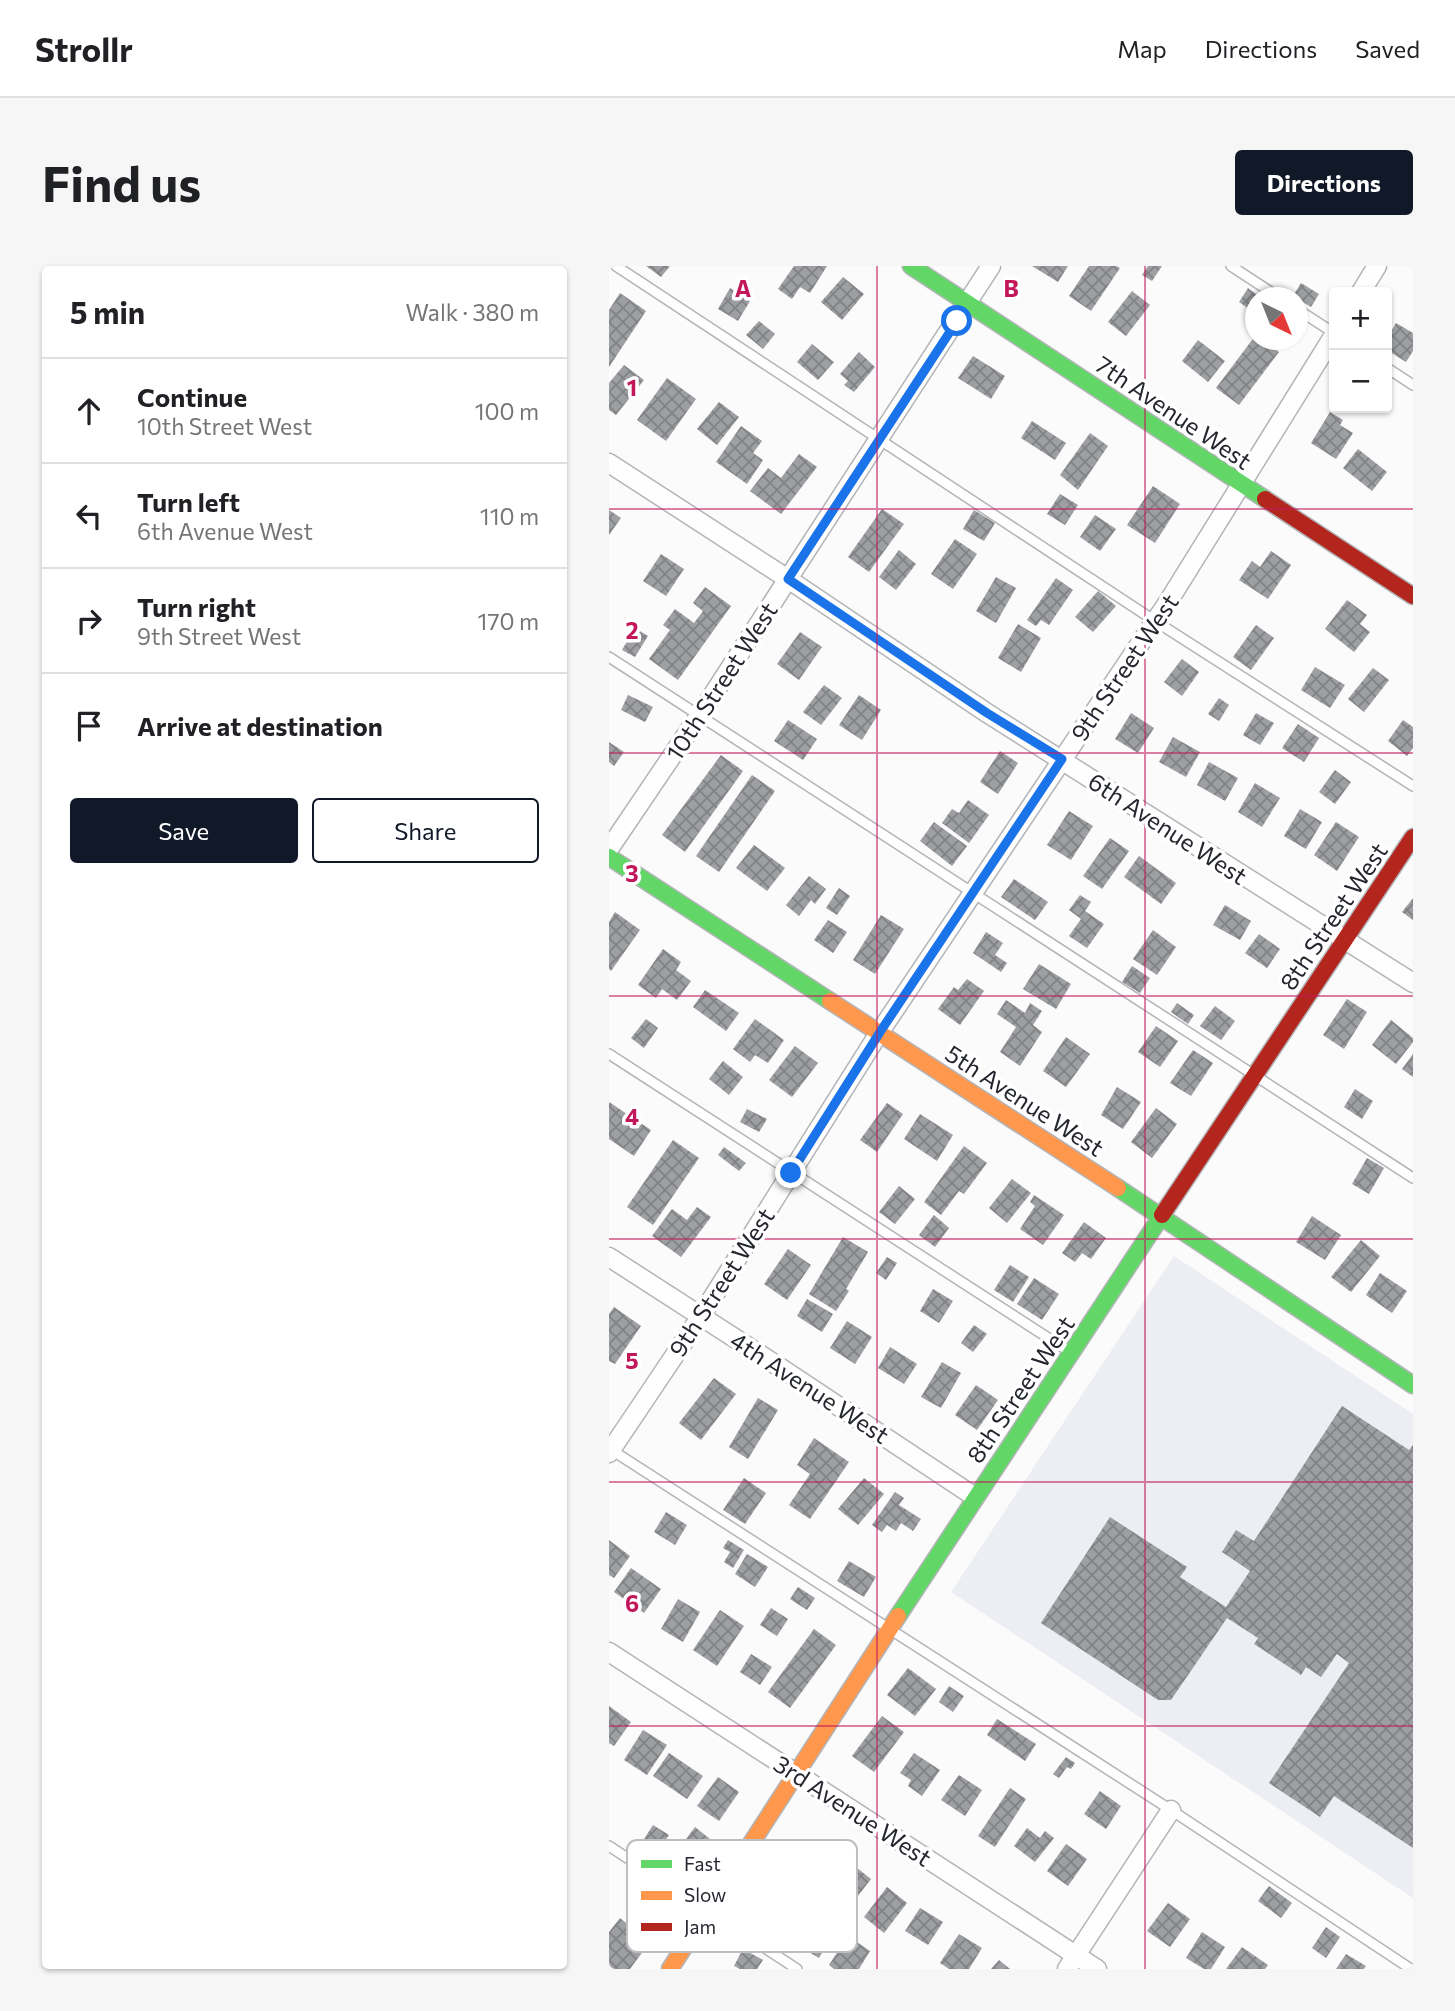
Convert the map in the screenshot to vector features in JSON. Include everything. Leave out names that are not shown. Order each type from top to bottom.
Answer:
[{"type":"street","name":"7th Avenue West","points":[[911,266],[1413,596]]},
{"type":"street","name":"10th Street West","points":[[609,849],[699,716],[991,266]]},
{"type":"street","points":[[1364,287],[1377,266]]},
{"type":"street","name":"9th Street West","points":[[610,1450],[701,1316],[880,1032],[1155,621],[1329,342]]},
{"type":"street","name":"6th Avenue West","points":[[609,463],[987,713],[1413,983]]},
{"type":"street","name":"8th Street West","points":[[754,1840],[975,1497],[1413,838]]},
{"type":"street","name":"5th Avenue West","points":[[609,857],[1162,1217],[1413,1385]]},
{"type":"street","name":"4th Avenue West","points":[[609,1257],[975,1497]]},
{"type":"street","name":"3rd Avenue West","points":[[609,1652],[797,1774],[1071,1962],[1097,1969]]},
{"type":"street","points":[[1071,1962],[1171,1810]]},
{"type":"street","name":"8th Street West","points":[[670,1969],[681,1952]]},
{"type":"lane","points":[[616,266],[1155,621],[1413,786]]},
{"type":"lane","points":[[1231,266],[1263,287]]},
{"type":"lane","points":[[1308,316],[1329,331]]},
{"type":"lane","points":[[1392,371],[1413,385]]},
{"type":"lane","points":[[609,657],[1413,1178]]},
{"type":"lane","points":[[609,1054],[1071,1353]]},
{"type":"lane","points":[[610,1450],[1171,1810],[1411,1969]]},
{"type":"lane","points":[[609,1846],[627,1858]]},
{"type":"lane","points":[[771,1952],[797,1969]]},
{"type":"shaded area","points":[[1174,1256],[1413,1414],[1413,1898],[951,1592]]},
{"type":"building","points":[[646,266],[670,266],[661,277]]},
{"type":"building","points":[[794,266],[827,266],[810,293],[800,287],[792,299],[778,289]]},
{"type":"building","points":[[1032,266],[1068,266],[1058,282]]},
{"type":"building","points":[[1089,266],[1120,268],[1091,311],[1069,296]]},
{"type":"building","points":[[1148,266],[1162,266],[1152,281],[1142,275]]},
{"type":"building","points":[[843,277],[864,294],[842,320],[821,302]]},
{"type":"building","points":[[1308,287],[1319,294],[1311,307],[1308,305]]},
{"type":"building","points":[[730,288],[750,301],[738,321],[718,309]]},
{"type":"building","points":[[1132,291],[1150,305],[1126,336],[1108,322]]},
{"type":"building","points":[[620,293],[646,311],[609,367],[609,310]]},
{"type":"building","points":[[1245,293],[1245,306],[1239,302]]},
{"type":"building","points":[[759,321],[775,334],[763,349],[746,335]]},
{"type":"building","points":[[1396,323],[1413,333],[1413,351],[1406,362],[1392,353],[1392,330]]},
{"type":"building","points":[[1198,340],[1225,361],[1208,382],[1182,361]]},
{"type":"building","points":[[812,344],[834,362],[818,380],[797,362]]},
{"type":"building","points":[[1245,349],[1279,352],[1239,405],[1216,388]]},
{"type":"building","points":[[859,352],[875,367],[854,392],[844,385],[848,381],[840,374]]},
{"type":"building","points":[[973,356],[1005,376],[991,399],[958,378]]},
{"type":"building","points":[[624,365],[644,380],[616,415],[609,410],[609,383]]},
{"type":"building","points":[[667,378],[696,399],[666,441],[637,420]]},
{"type":"building","points":[[719,402],[739,417],[717,445],[697,429]]},
{"type":"building","points":[[1329,413],[1343,420],[1340,425],[1353,433],[1336,459],[1311,443]]},
{"type":"building","points":[[1032,421],[1066,443],[1055,460],[1021,438]]},
{"type":"building","points":[[741,426],[762,441],[753,453],[763,460],[747,484],[716,462]]},
{"type":"building","points":[[1090,433],[1108,446],[1078,490],[1060,475]]},
{"type":"building","points":[[1358,449],[1387,472],[1372,491],[1343,468]]},
{"type":"building","points":[[799,454],[817,467],[781,514],[750,491],[768,468],[781,478]]},
{"type":"building","points":[[1153,486],[1180,504],[1155,543],[1127,525]]},
{"type":"building","points":[[1060,494],[1078,505],[1065,525],[1047,514]]},
{"type":"building","points":[[882,509],[904,524],[869,572],[848,557]]},
{"type":"building","points":[[609,510],[621,518],[609,535]]},
{"type":"building","points":[[974,510],[995,523],[984,541],[963,529]]},
{"type":"building","points":[[1095,515],[1116,529],[1100,551],[1080,537]]},
{"type":"building","points":[[955,539],[977,554],[953,589],[931,574]]},
{"type":"building","points":[[899,550],[916,564],[896,590],[879,577]]},
{"type":"building","points":[[1271,551],[1291,565],[1268,599],[1239,580],[1252,561],[1260,567]]},
{"type":"building","points":[[661,554],[684,569],[666,596],[643,581]]},
{"type":"building","points":[[996,577],[1016,588],[996,623],[976,611]]},
{"type":"building","points":[[1056,578],[1073,590],[1049,625],[1041,620],[1036,626],[1027,620]]},
{"type":"building","points":[[705,587],[731,606],[678,680],[649,659],[670,630],[663,625],[675,609],[694,623],[703,611],[693,603]]},
{"type":"building","points":[[1098,591],[1116,606],[1093,632],[1075,617]]},
{"type":"building","points":[[1347,600],[1367,615],[1360,624],[1370,632],[1354,652],[1325,629]]},
{"type":"building","points":[[1018,624],[1041,638],[1021,672],[998,658]]},
{"type":"building","points":[[1256,625],[1274,638],[1251,670],[1233,657]]},
{"type":"building","points":[[635,628],[648,636],[635,657],[622,650]]},
{"type":"building","points":[[800,632],[822,647],[799,680],[777,664]]},
{"type":"building","points":[[1182,659],[1199,672],[1182,696],[1164,682]]},
{"type":"building","points":[[1315,667],[1345,685],[1330,708],[1301,690]]},
{"type":"building","points":[[1373,668],[1389,680],[1364,712],[1348,699]]},
{"type":"building","points":[[824,685],[842,698],[821,725],[803,712]]},
{"type":"building","points":[[628,695],[653,707],[645,722],[621,710]]},
{"type":"building","points":[[859,695],[881,710],[862,740],[839,725]]},
{"type":"building","points":[[1219,698],[1229,705],[1219,721],[1208,714]]},
{"type":"building","points":[[1131,713],[1154,728],[1138,753],[1115,739]]},
{"type":"building","points":[[1256,713],[1274,723],[1260,745],[1243,735]]},
{"type":"building","points":[[788,720],[817,739],[803,760],[774,741]]},
{"type":"building","points":[[1403,720],[1413,727],[1413,748],[1407,756],[1388,741]]},
{"type":"building","points":[[1298,724],[1319,738],[1304,762],[1282,748]]},
{"type":"building","points":[[1173,737],[1200,752],[1186,777],[1159,762]]},
{"type":"building","points":[[609,742],[624,752],[614,766],[609,762]]},
{"type":"building","points":[[1000,751],[1018,763],[998,794],[980,782]]},
{"type":"building","points":[[721,755],[743,771],[685,852],[662,835]]},
{"type":"building","points":[[1209,762],[1238,778],[1225,801],[1197,785]]},
{"type":"building","points":[[1335,770],[1351,782],[1335,804],[1319,792]]},
{"type":"building","points":[[752,775],[775,791],[719,872],[696,856]]},
{"type":"building","points":[[1255,783],[1280,798],[1262,827],[1238,812]]},
{"type":"building","points":[[968,800],[989,815],[969,843],[942,823],[952,809],[959,813]]},
{"type":"building","points":[[1300,809],[1322,822],[1306,849],[1284,836]]},
{"type":"building","points":[[1069,811],[1093,826],[1071,860],[1047,845]]},
{"type":"building","points":[[934,822],[967,846],[952,866],[920,841]]},
{"type":"building","points":[[1336,822],[1359,837],[1337,871],[1314,855]]},
{"type":"building","points":[[1110,838],[1129,851],[1102,889],[1083,876]]},
{"type":"building","points":[[754,845],[785,868],[767,891],[736,868]]},
{"type":"building","points":[[1139,856],[1176,883],[1161,904],[1124,877]]},
{"type":"building","points":[[809,876],[826,889],[815,904],[811,900],[799,916],[786,905]]},
{"type":"building","points":[[1014,879],[1048,902],[1035,920],[1001,897]]},
{"type":"building","points":[[839,888],[850,896],[837,915],[826,908]]},
{"type":"building","points":[[1080,895],[1091,902],[1085,911],[1104,924],[1087,948],[1069,936],[1081,919],[1069,910]]},
{"type":"building","points":[[1413,898],[1413,920],[1402,912]]},
{"type":"building","points":[[1225,905],[1251,921],[1240,940],[1213,925]]},
{"type":"building","points":[[615,912],[640,930],[611,971],[609,922]]},
{"type":"building","points":[[881,915],[904,929],[875,974],[853,960]]},
{"type":"building","points":[[828,920],[847,932],[833,953],[814,940]]},
{"type":"building","points":[[1153,930],[1176,947],[1157,975],[1133,959]]},
{"type":"building","points":[[986,932],[1003,943],[995,955],[1007,963],[1001,972],[973,953]]},
{"type":"building","points":[[1259,934],[1280,949],[1267,968],[1245,953]]},
{"type":"building","points":[[663,949],[681,962],[676,970],[691,981],[677,1000],[662,989],[656,998],[638,985]]},
{"type":"building","points":[[1039,964],[1071,984],[1056,1009],[1023,989]]},
{"type":"building","points":[[1132,966],[1150,978],[1140,993],[1122,982]]},
{"type":"building","points":[[967,979],[984,991],[960,1025],[938,1009],[954,987],[958,990]]},
{"type":"building","points":[[705,990],[739,1013],[726,1031],[693,1007]]},
{"type":"building","points":[[1347,999],[1367,1012],[1344,1049],[1323,1035]]},
{"type":"building","points":[[1006,1000],[1025,1013],[1030,1003],[1042,1011],[1033,1025],[1042,1032],[1020,1066],[1000,1052],[1016,1027],[997,1014]]},
{"type":"building","points":[[1177,1003],[1194,1015],[1188,1024],[1171,1012]]},
{"type":"building","points":[[1215,1006],[1235,1021],[1221,1040],[1200,1026]]},
{"type":"building","points":[[646,1019],[658,1028],[644,1048],[631,1038]]},
{"type":"building","points":[[755,1019],[784,1040],[768,1063],[755,1055],[750,1062],[733,1049]]},
{"type":"building","points":[[1391,1020],[1413,1038],[1413,1042],[1396,1064],[1372,1045]]},
{"type":"building","points":[[1156,1026],[1178,1041],[1160,1067],[1138,1052]]},
{"type":"building","points":[[1066,1037],[1090,1054],[1066,1087],[1043,1071]]},
{"type":"building","points":[[795,1046],[818,1063],[792,1097],[769,1080]]},
{"type":"building","points":[[1193,1050],[1213,1063],[1191,1096],[1170,1083]]},
{"type":"building","points":[[1413,1054],[1413,1077],[1402,1069]]},
{"type":"building","points":[[723,1061],[743,1077],[729,1095],[709,1079]]},
{"type":"building","points":[[1117,1087],[1141,1102],[1123,1129],[1101,1115]]},
{"type":"building","points":[[1355,1089],[1373,1101],[1362,1119],[1344,1107]]},
{"type":"building","points":[[609,1102],[651,1130],[634,1156],[609,1139]]},
{"type":"building","points":[[887,1103],[903,1114],[877,1152],[860,1140]]},
{"type":"building","points":[[1156,1108],[1177,1124],[1152,1158],[1131,1142]]},
{"type":"building","points":[[747,1109],[767,1119],[759,1132],[740,1122]]},
{"type":"building","points":[[920,1114],[953,1135],[937,1161],[904,1139]]},
{"type":"building","points":[[673,1140],[699,1158],[653,1225],[627,1207]]},
{"type":"building","points":[[964,1146],[987,1163],[964,1194],[959,1191],[941,1215],[924,1202]]},
{"type":"building","points":[[724,1147],[746,1163],[739,1171],[718,1155]]},
{"type":"building","points":[[1367,1158],[1384,1168],[1369,1194],[1352,1184]]},
{"type":"building","points":[[1012,1179],[1031,1193],[1007,1223],[989,1208]]},
{"type":"building","points":[[899,1186],[915,1199],[895,1224],[879,1212]]},
{"type":"building","points":[[1034,1195],[1064,1215],[1043,1245],[1020,1229],[1035,1206],[1030,1202]]},
{"type":"building","points":[[697,1207],[711,1217],[681,1257],[652,1236],[672,1209],[687,1220]]},
{"type":"building","points":[[934,1215],[949,1228],[935,1247],[919,1235]]},
{"type":"building","points":[[1312,1216],[1341,1235],[1325,1260],[1296,1242]]},
{"type":"building","points":[[1084,1222],[1106,1238],[1091,1259],[1082,1253],[1075,1262],[1062,1253]]},
{"type":"building","points":[[843,1237],[868,1252],[836,1311],[809,1294]]},
{"type":"building","points":[[1361,1240],[1380,1256],[1351,1292],[1331,1277]]},
{"type":"building","points":[[788,1249],[811,1265],[787,1300],[764,1284]]},
{"type":"building","points":[[887,1257],[897,1263],[886,1280],[876,1273]]},
{"type":"building","points":[[1010,1265],[1029,1277],[1013,1302],[994,1290]]},
{"type":"building","points":[[1380,1273],[1407,1291],[1392,1313],[1366,1295]]},
{"type":"building","points":[[1034,1278],[1059,1294],[1042,1320],[1017,1304]]},
{"type":"building","points":[[933,1289],[953,1301],[939,1323],[920,1311]]},
{"type":"building","points":[[807,1299],[833,1314],[822,1332],[797,1316]]},
{"type":"building","points":[[614,1307],[641,1326],[615,1364],[609,1361],[609,1314]]},
{"type":"building","points":[[847,1321],[872,1337],[855,1364],[830,1348]]},
{"type":"building","points":[[974,1325],[987,1334],[973,1352],[961,1343]]},
{"type":"building","points":[[890,1347],[917,1364],[904,1384],[878,1368]]},
{"type":"building","points":[[942,1362],[961,1373],[941,1408],[921,1397]]},
{"type":"building","points":[[714,1378],[736,1394],[701,1440],[679,1423]]},
{"type":"building","points":[[976,1385],[998,1400],[977,1430],[955,1415]]},
{"type":"building","points":[[758,1398],[778,1410],[748,1459],[729,1447]]},
{"type":"building","points":[[1342,1406],[1409,1450],[1413,1445],[1413,1848],[1334,1796],[1320,1817],[1269,1783],[1349,1663],[1337,1654],[1321,1677],[1306,1667],[1301,1675],[1254,1644],[1258,1638],[1227,1618],[1171,1700],[1158,1700],[1041,1623],[1110,1517],[1187,1567],[1180,1577],[1226,1607],[1250,1571],[1222,1552],[1236,1530],[1254,1541]]},
{"type":"building","points":[[814,1438],[849,1462],[810,1519],[789,1505],[810,1474],[797,1465]]},
{"type":"building","points":[[744,1478],[766,1493],[745,1524],[723,1510]]},
{"type":"building","points":[[864,1478],[884,1494],[858,1525],[838,1509]]},
{"type":"building","points":[[895,1492],[904,1498],[899,1505],[921,1519],[913,1531],[901,1523],[896,1531],[887,1525],[882,1532],[872,1525]]},
{"type":"building","points":[[666,1512],[687,1525],[675,1545],[654,1532]]},
{"type":"building","points":[[609,1540],[630,1556],[614,1578],[609,1575]]},
{"type":"building","points":[[728,1540],[744,1550],[733,1568],[724,1562],[730,1552],[723,1548]]},
{"type":"building","points":[[747,1554],[768,1567],[755,1587],[735,1574]]},
{"type":"building","points":[[849,1561],[876,1577],[864,1597],[837,1581]]},
{"type":"building","points":[[631,1568],[661,1589],[644,1613],[614,1592]]},
{"type":"building","points":[[798,1587],[815,1598],[807,1610],[790,1599]]},
{"type":"building","points":[[678,1599],[700,1612],[683,1642],[661,1629]]},
{"type":"building","points":[[771,1608],[788,1619],[777,1636],[760,1625]]},
{"type":"building","points":[[720,1610],[744,1626],[717,1666],[693,1650]]},
{"type":"building","points":[[814,1629],[836,1645],[790,1708],[768,1692]]},
{"type":"building","points":[[751,1654],[772,1667],[760,1685],[740,1672]]},
{"type":"building","points":[[908,1668],[936,1689],[915,1716],[887,1695]]},
{"type":"building","points":[[949,1686],[964,1696],[953,1712],[939,1702]]},
{"type":"building","points":[[609,1706],[631,1722],[614,1746],[609,1743]]},
{"type":"building","points":[[882,1716],[904,1732],[874,1772],[852,1756]]},
{"type":"building","points":[[997,1719],[1036,1744],[1025,1761],[987,1735]]},
{"type":"building","points":[[643,1730],[667,1745],[647,1775],[624,1760]]},
{"type":"building","points":[[669,1753],[703,1776],[687,1799],[653,1776]]},
{"type":"building","points":[[914,1753],[940,1770],[922,1796],[908,1786],[911,1780],[900,1773]]},
{"type":"building","points":[[1066,1757],[1075,1763],[1071,1769],[1067,1767],[1059,1778],[1053,1774]]},
{"type":"building","points":[[959,1775],[982,1790],[965,1816],[941,1800]]},
{"type":"building","points":[[718,1777],[739,1792],[719,1821],[697,1806]]},
{"type":"building","points":[[1010,1788],[1026,1799],[995,1847],[978,1836]]},
{"type":"building","points":[[1100,1791],[1121,1806],[1106,1829],[1084,1814]]},
{"type":"building","points":[[653,1825],[669,1835],[666,1840],[643,1840]]},
{"type":"building","points":[[695,1827],[710,1839],[687,1840]]},
{"type":"building","points":[[1027,1828],[1040,1838],[1045,1831],[1054,1838],[1035,1862],[1014,1846]]},
{"type":"building","points":[[1066,1844],[1087,1859],[1068,1886],[1047,1871]]},
{"type":"building","points":[[857,1868],[871,1879],[857,1897]]},
{"type":"building","points":[[1269,1886],[1292,1903],[1281,1918],[1258,1901]]},
{"type":"building","points":[[887,1887],[907,1903],[884,1933],[864,1917]]},
{"type":"building","points":[[1168,1903],[1190,1919],[1170,1947],[1147,1931]]},
{"type":"building","points":[[920,1908],[943,1922],[928,1945],[905,1931]]},
{"type":"building","points":[[620,1918],[627,1924],[627,1952],[643,1952],[630,1969],[609,1969],[609,1932]]},
{"type":"building","points":[[1326,1927],[1340,1937],[1326,1958],[1312,1948]]},
{"type":"building","points":[[1202,1932],[1225,1947],[1211,1969],[1204,1969],[1186,1958]]},
{"type":"building","points":[[959,1934],[982,1948],[969,1969],[949,1969],[940,1963]]},
{"type":"building","points":[[857,1942],[870,1951],[859,1969],[834,1969],[829,1965],[838,1952],[857,1952]]},
{"type":"building","points":[[1242,1947],[1268,1965],[1265,1969],[1226,1969]]},
{"type":"building","points":[[741,1952],[748,1952],[763,1960],[757,1969],[740,1969],[734,1966]]},
{"type":"building","points":[[809,1952],[823,1952],[819,1958]]},
{"type":"building","points":[[1346,1954],[1366,1966],[1364,1969],[1336,1969]]},
{"type":"building","points":[[999,1960],[1010,1969],[991,1969]]},
{"type":"traffic: fast","points":[[911,266],[1265,499]]},
{"type":"traffic: fast","points":[[609,857],[830,1001]]},
{"type":"traffic: fast","points":[[1118,1188],[1413,1385]]},
{"type":"traffic: fast","points":[[898,1616],[1162,1215]]},
{"type":"traffic: slow","points":[[830,1001],[1118,1188]]},
{"type":"traffic: slow","points":[[753,1840],[898,1616]]},
{"type":"traffic: slow","points":[[670,1969],[681,1952]]},
{"type":"traffic: jam","points":[[1265,499],[1413,596]]},
{"type":"traffic: jam","points":[[1162,1215],[1413,837]]},
{"type":"route","points":[[791,1173],[880,1032],[1062,759],[987,713],[788,579],[957,321]]}]
